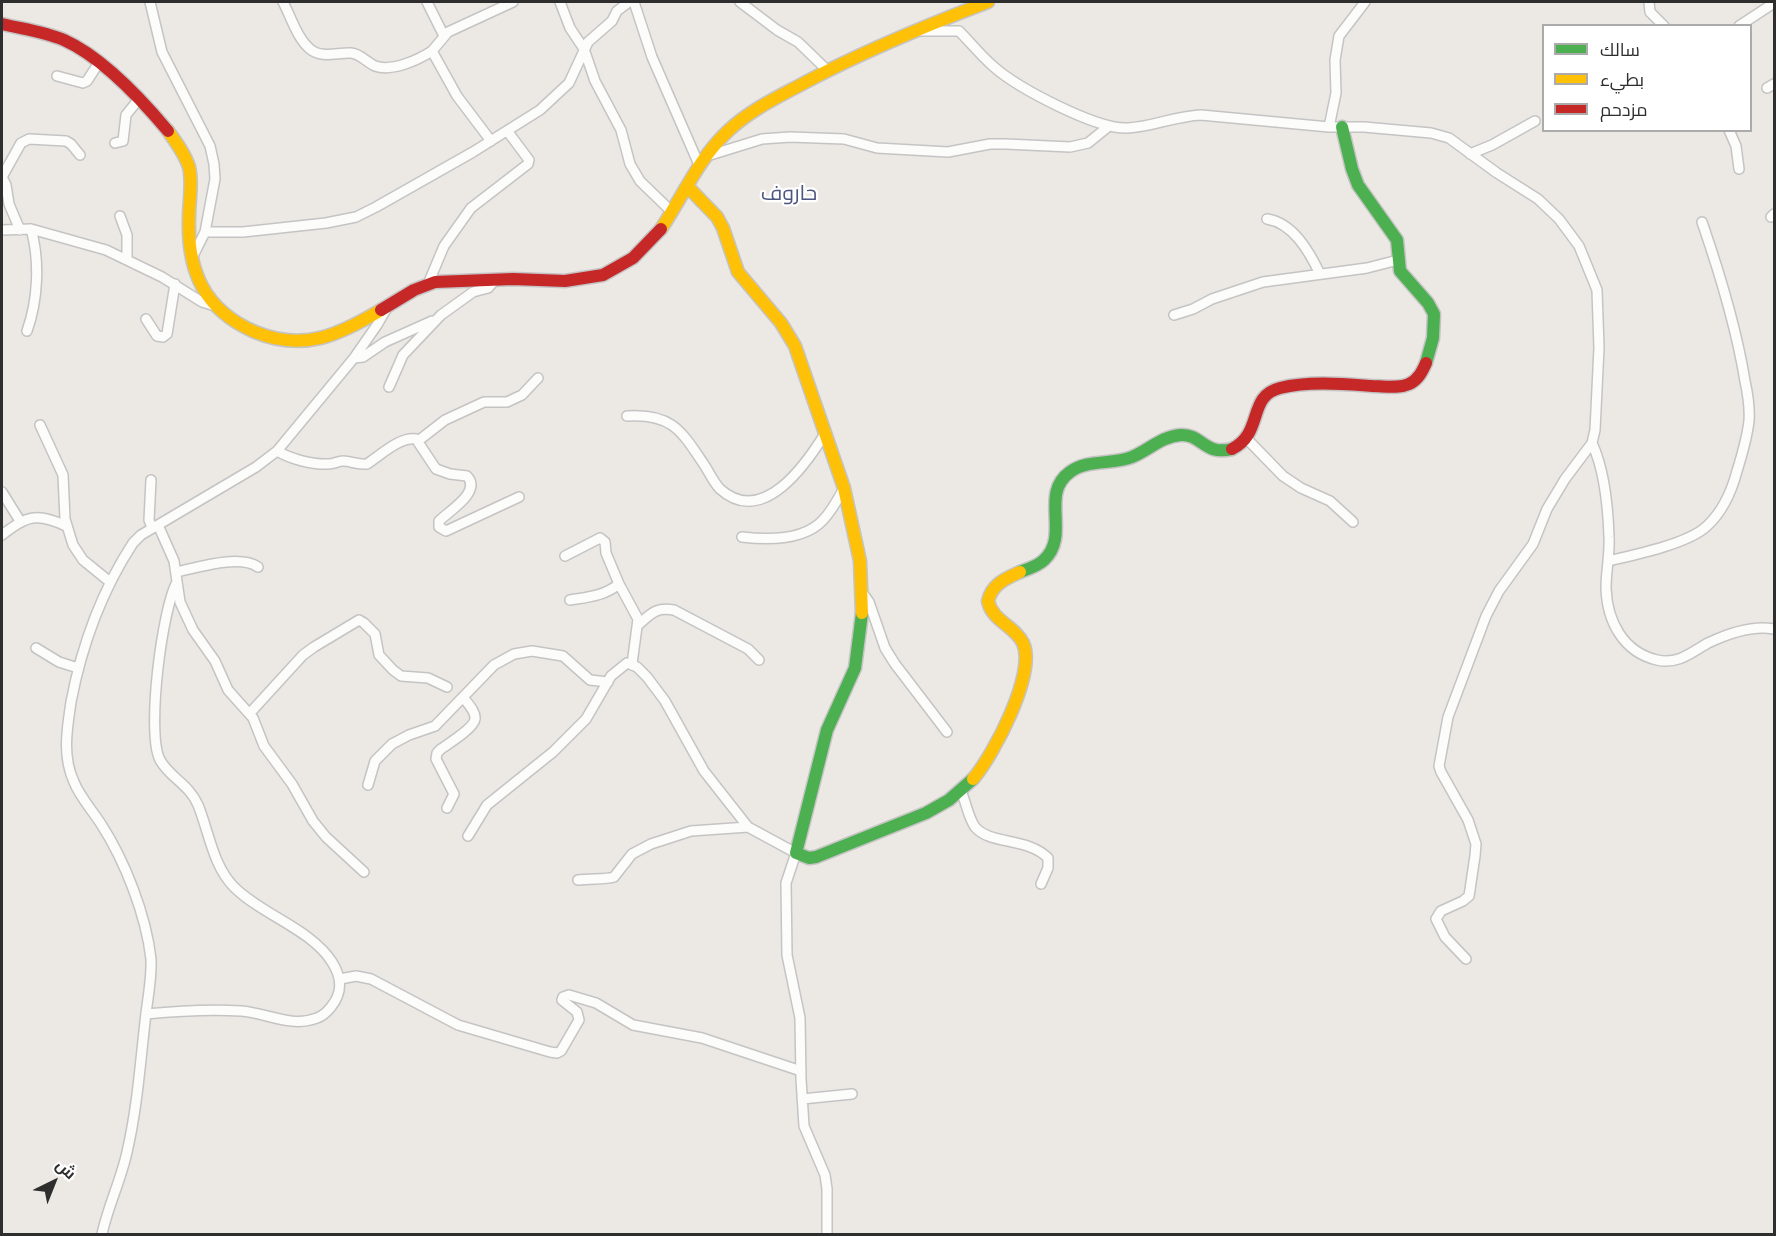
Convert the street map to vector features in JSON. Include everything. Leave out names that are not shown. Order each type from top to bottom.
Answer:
[{"type":"street","points":[[150,2],[162,52],[212,153],[215,179],[205,232],[191,260]]},
{"type":"street","points":[[283,2],[302,41],[310,49],[319,54],[357,54],[376,66],[384,67],[407,62],[432,51],[444,36],[463,24],[513,2]]},
{"type":"street","points":[[427,2],[444,36]]},
{"type":"street","points":[[560,2],[570,28],[584,49],[595,81],[621,130],[630,164],[640,182],[672,212]]},
{"type":"street","points":[[205,232],[243,232],[326,223],[356,217],[508,132],[540,110],[562,91],[574,75],[588,42],[612,21],[617,11],[629,2]]},
{"type":"street","points":[[634,2],[652,57],[700,167]]},
{"type":"street","points":[[740,2],[777,30],[798,42],[827,70]]},
{"type":"street","points":[[2,24],[54,36],[71,44],[98,64],[138,100],[176,140],[189,168],[189,241],[191,260],[201,288],[227,317],[251,331],[303,342],[315,341],[338,333],[428,284],[446,280],[496,279],[566,282],[601,276],[632,260],[650,243],[720,139],[760,106],[827,70],[915,30],[988,2]]},
{"type":"street","points":[[1329,127],[1336,93],[1335,60],[1339,36],[1365,2]]},
{"type":"street","points":[[1649,2],[1650,12],[1662,24]]},
{"type":"street","points":[[1741,24],[1774,3]]},
{"type":"street","points":[[915,30],[959,31],[988,62],[1012,80],[1068,111],[1109,126],[1126,129],[1188,115],[1201,115],[1329,127],[1431,133],[1449,138],[1547,207],[1578,246],[1597,290],[1599,348],[1595,430],[1592,443],[1565,479],[1547,509],[1533,544],[1499,591],[1486,616],[1448,717],[1439,766],[1468,820],[1476,844],[1469,896],[1464,902],[1441,911],[1436,919],[1445,937],[1466,959]]},
{"type":"street","points":[[432,51],[457,96],[491,141]]},
{"type":"street","points":[[57,76],[79,84],[83,83],[87,81],[98,64]]},
{"type":"street","points":[[115,143],[123,141],[126,115],[138,100]]},
{"type":"street","points":[[1470,154],[1492,145],[1535,121]]},
{"type":"street","points":[[707,156],[762,140],[790,137],[844,139],[877,148],[948,152],[998,144],[1071,147],[1088,143],[1109,126]]},
{"type":"street","points":[[468,836],[487,805],[553,752],[586,719],[608,682],[621,666],[627,663],[632,664],[647,677],[665,701],[704,771],[748,827],[803,857],[815,857],[905,821],[961,791],[977,775],[1000,737],[1019,691],[1025,662],[1026,649],[1023,642],[990,609],[988,600],[990,594],[1002,581],[1036,567],[1050,551],[1057,528],[1054,497],[1061,480],[1087,463],[1122,461],[1134,457],[1148,446],[1172,435],[1190,435],[1211,451],[1237,447],[1247,439],[1263,399],[1273,390],[1310,386],[1401,387],[1411,384],[1418,378],[1427,361],[1436,323],[1434,314],[1402,275],[1398,267],[1400,250],[1394,234],[1355,180],[1342,127]]},
{"type":"street","points":[[428,284],[444,246],[471,208],[528,164],[529,160],[508,132]]},
{"type":"street","points":[[1730,132],[1736,146],[1739,169]]},
{"type":"street","points":[[27,331],[33,313],[36,276],[35,248],[9,204],[6,185],[2,177],[21,143],[29,139],[66,141],[80,155]]},
{"type":"street","points":[[688,187],[717,217],[738,272],[745,284],[774,314],[787,332],[800,359],[844,488],[860,561],[862,592],[855,668],[827,730],[796,853],[786,883],[788,965],[800,1018],[804,1126],[825,1175],[827,1234]]},
{"type":"street","points":[[120,216],[127,235],[127,260]]},
{"type":"street","points":[[1266,219],[1276,221],[1292,232],[1304,246],[1320,274]]},
{"type":"street","points":[[1608,561],[1653,551],[1706,528],[1718,514],[1733,487],[1738,469],[1748,430],[1749,400],[1741,350],[1728,299],[1702,222]]},
{"type":"street","points":[[2,230],[26,230],[106,250],[175,284],[202,302],[215,306]]},
{"type":"street","points":[[1174,315],[1263,282],[1367,268],[1398,260]]},
{"type":"street","points":[[388,387],[403,355],[436,320],[468,295],[488,288],[496,279]]},
{"type":"street","points":[[146,319],[158,336],[163,337],[167,334],[175,284]]},
{"type":"street","points":[[102,1234],[128,1150],[138,1086],[151,961],[140,913],[118,855],[74,782],[67,758],[66,728],[78,668],[90,629],[110,582],[133,543],[141,535],[256,467],[277,451],[354,358],[378,325],[389,305]]},
{"type":"street","points":[[354,358],[363,357],[385,342],[436,320]]},
{"type":"street","points":[[418,441],[445,420],[483,402],[507,402],[522,395],[538,378]]},
{"type":"street","points":[[627,416],[654,416],[673,425],[695,450],[718,487],[743,500],[760,498],[780,489],[801,468],[826,432]]},
{"type":"street","points":[[40,425],[63,475],[66,526],[77,553],[110,582]]},
{"type":"street","points":[[277,451],[290,458],[327,465],[342,461],[367,464],[401,442],[413,438],[418,441],[436,469],[445,473],[467,476],[472,483],[472,488],[466,496],[439,521],[439,527],[443,530],[456,528],[519,497]]},
{"type":"street","points":[[1247,439],[1283,476],[1301,488],[1330,501],[1353,522]]},
{"type":"street","points":[[1592,443],[1600,460],[1609,538],[1606,588],[1612,622],[1627,645],[1657,660],[1669,661],[1686,657],[1706,644],[1725,636],[1748,630],[1774,629]]},
{"type":"street","points":[[151,480],[149,520],[174,561],[180,602],[193,630],[214,661],[228,690],[250,713],[264,746],[292,784],[313,820],[326,837],[364,872]]},
{"type":"street","points":[[742,537],[787,538],[814,528],[823,521],[844,488]]},
{"type":"street","points":[[2,492],[20,521]]},
{"type":"street","points":[[2,535],[20,521],[38,517],[66,526]]},
{"type":"street","points":[[565,556],[600,538],[605,542],[606,552],[619,584],[636,612],[638,626],[632,664]]},
{"type":"street","points":[[176,577],[237,562],[254,564],[258,567]]},
{"type":"street","points":[[146,1014],[178,1011],[238,1011],[283,1020],[312,1020],[326,1012],[338,998],[341,987],[332,962],[318,946],[259,907],[232,885],[212,849],[193,795],[160,760],[155,740],[154,716],[157,673],[167,607],[176,577]]},
{"type":"street","points":[[570,600],[597,596],[609,592],[619,584]]},
{"type":"street","points":[[862,592],[869,603],[890,656],[929,711],[947,732]]},
{"type":"street","points":[[638,626],[655,611],[663,608],[674,610],[748,649],[759,660]]},
{"type":"street","points":[[250,713],[303,655],[359,620],[375,634],[379,655],[393,670],[401,676],[428,678],[447,687]]},
{"type":"street","points":[[36,648],[59,662],[78,668]]},
{"type":"street","points":[[368,785],[375,761],[392,744],[435,726],[494,665],[514,654],[532,651],[563,656],[590,680],[608,682]]},
{"type":"street","points":[[447,808],[454,794],[436,759],[437,753],[472,725],[475,719],[474,712],[463,697]]},
{"type":"street","points":[[961,791],[973,824],[980,832],[987,836],[1017,841],[1038,850],[1048,858],[1048,868],[1041,885]]},
{"type":"street","points":[[578,880],[610,879],[638,850],[691,831],[748,827]]},
{"type":"street","points":[[340,979],[356,976],[372,979],[458,1025],[550,1052],[561,1051],[579,1020],[577,1011],[562,999],[569,995],[596,1003],[633,1025],[702,1038],[801,1071]]},
{"type":"street","points":[[802,1099],[852,1094]]},
{"type":"traffic: fast","points":[[1342,127],[1358,185],[1397,240],[1400,271],[1428,303],[1434,314],[1433,338],[1426,363]]},
{"type":"traffic: fast","points":[[1020,572],[1042,562],[1052,550],[1055,539],[1057,492],[1061,481],[1070,472],[1084,465],[1132,457],[1162,441],[1181,435],[1194,438],[1215,450],[1232,449]]},
{"type":"traffic: fast","points":[[862,613],[855,668],[827,730],[796,853],[809,858],[816,857],[926,813],[949,800],[973,779]]},
{"type":"traffic: slow","points":[[661,229],[708,153],[728,131],[755,110],[849,60],[988,2]]},
{"type":"traffic: slow","points":[[168,131],[183,153],[189,167],[191,255],[202,286],[223,312],[237,323],[255,332],[289,341],[321,338],[336,333],[381,310]]},
{"type":"traffic: slow","points":[[688,187],[717,217],[738,272],[781,323],[795,346],[844,488],[860,561],[862,613]]},
{"type":"traffic: slow","points":[[973,779],[991,752],[1011,714],[1024,674],[1026,657],[1023,643],[1015,632],[994,614],[988,601],[996,586],[1020,572]]},
{"type":"traffic: jam","points":[[2,24],[64,40],[93,57],[120,80],[168,131]]},
{"type":"traffic: jam","points":[[381,310],[414,290],[435,282],[513,279],[565,281],[603,275],[633,258],[661,229]]},
{"type":"traffic: jam","points":[[1232,449],[1248,434],[1263,399],[1270,392],[1280,388],[1314,384],[1400,386],[1415,380],[1426,363]]},
{"type":"district","name":"حاروف","points":[[789,193]]}]
